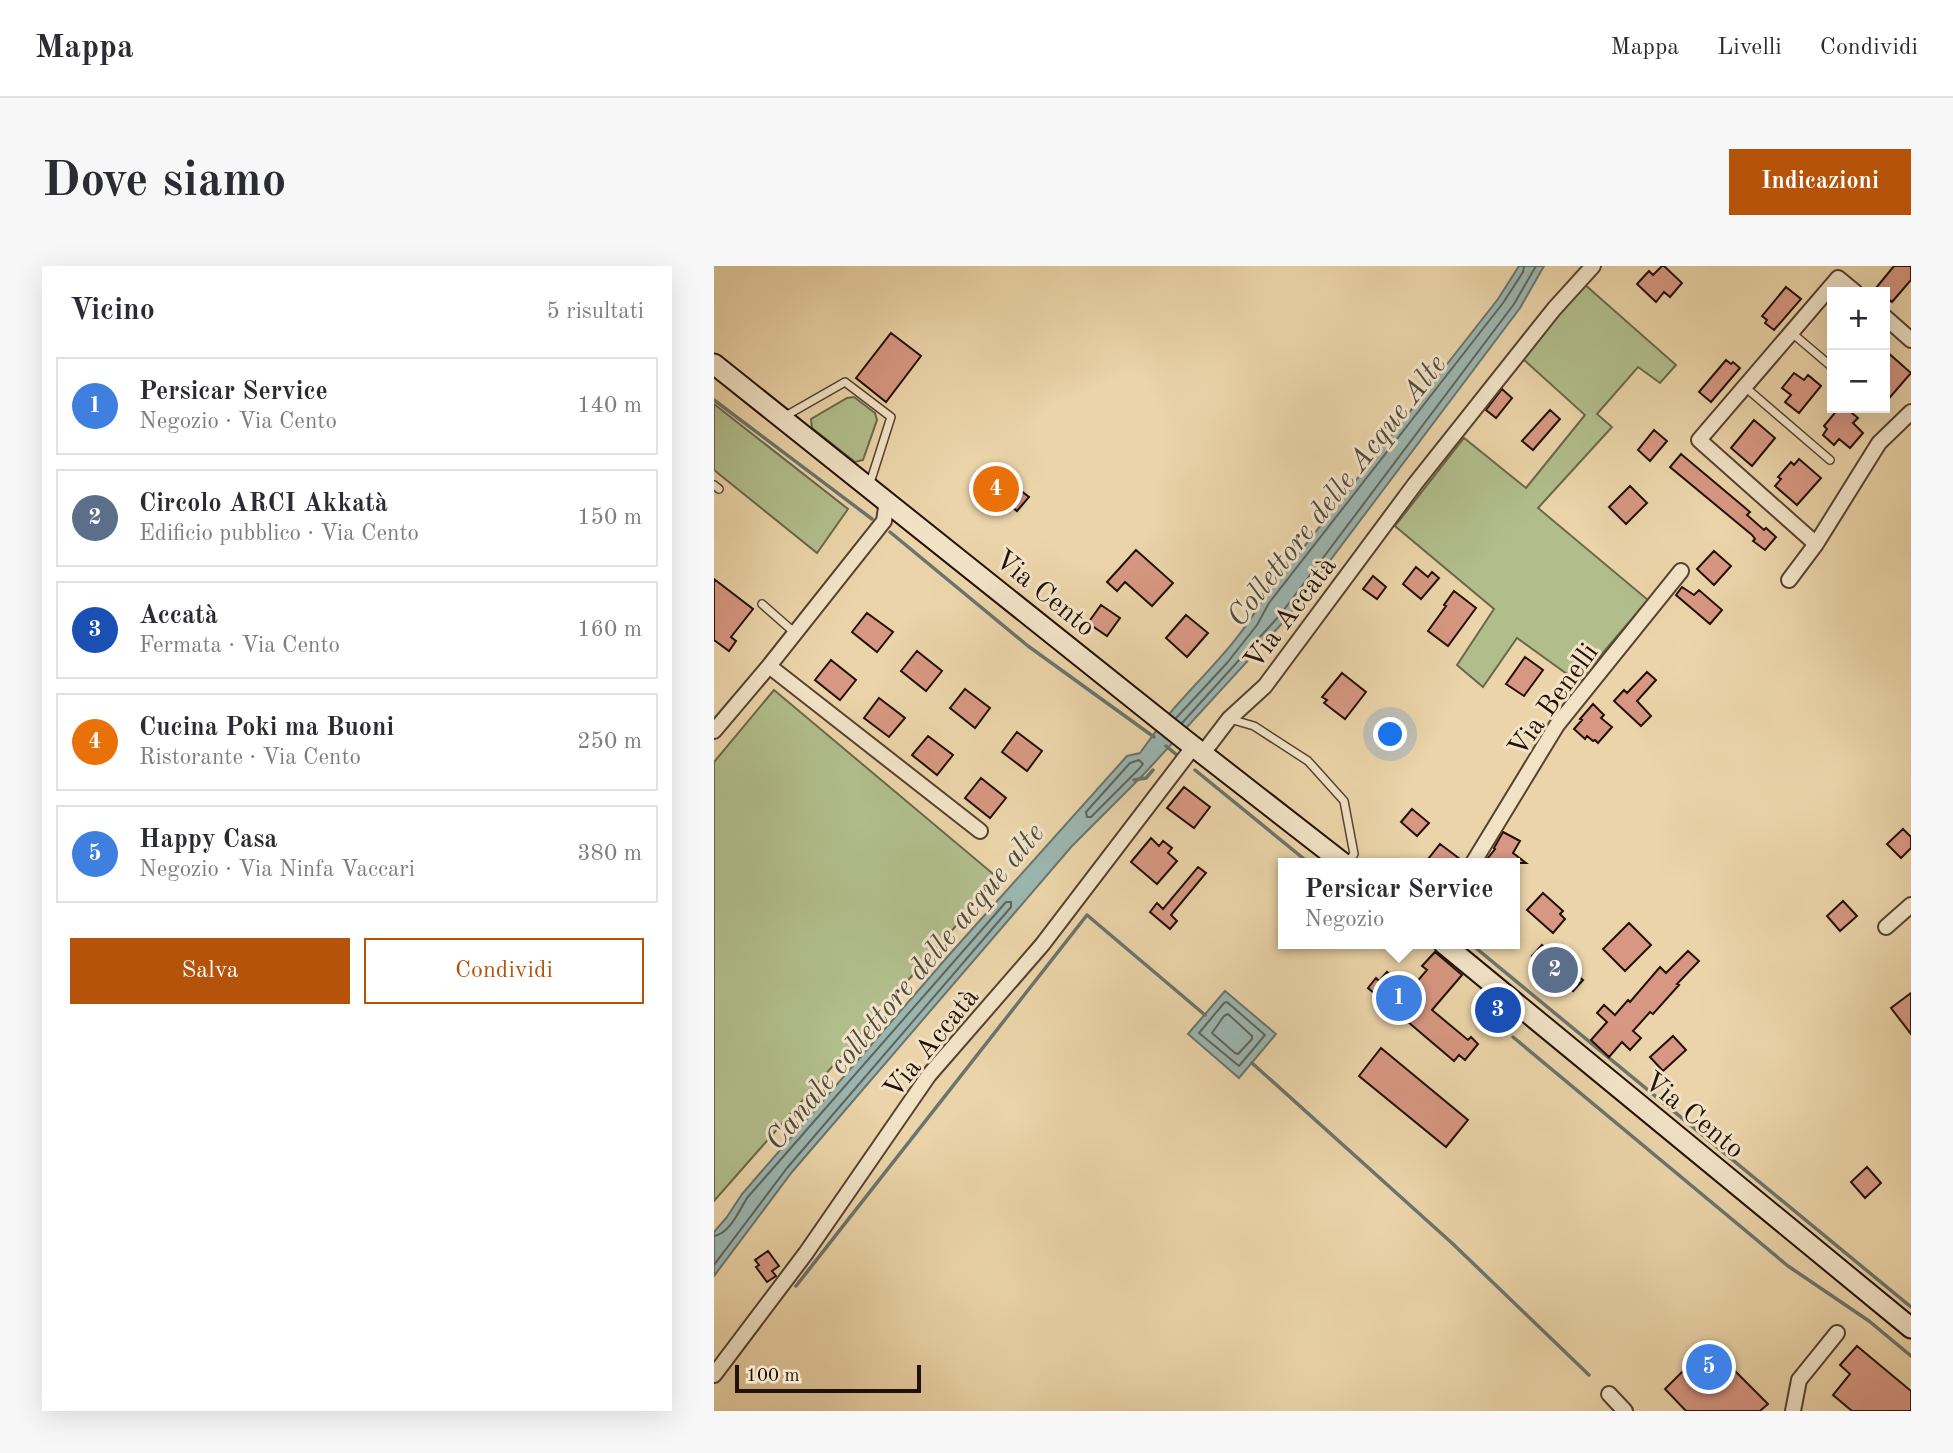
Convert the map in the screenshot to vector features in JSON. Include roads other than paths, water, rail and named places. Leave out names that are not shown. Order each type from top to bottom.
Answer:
[{"type":"main road","name":"Via Cento","points":[[714,364],[1154,716],[1338,858]]},
{"type":"main road","name":"Via Cento","points":[[1450,949],[1911,1328]]},
{"type":"street","name":"Via Accatà","points":[[714,1375],[806,1254],[929,1075],[1042,944],[1194,747],[1265,686],[1423,473],[1554,309],[1593,266]]},
{"type":"street","points":[[1830,287],[1838,278],[1849,287]]},
{"type":"street","points":[[1816,544],[1699,440],[1827,291]]},
{"type":"street","points":[[1890,321],[1911,340]]},
{"type":"street","points":[[1789,580],[1816,544],[1878,443],[1911,412]]},
{"type":"street","points":[[716,725],[769,666],[884,521],[887,501]]},
{"type":"street","name":"Via Benelli","points":[[1477,858],[1557,725],[1681,571]]},
{"type":"street","points":[[769,666],[980,831]]},
{"type":"street","points":[[1886,927],[1911,905]]},
{"type":"street","points":[[1793,1411],[1799,1380],[1838,1333]]},
{"type":"street","points":[[1609,1394],[1625,1411]]},
{"type":"lane","points":[[1792,333],[1827,363]]},
{"type":"lane","points":[[782,418],[845,382],[891,417],[869,486]]},
{"type":"lane","points":[[1745,386],[1830,460]]},
{"type":"lane","points":[[762,604],[795,633]]},
{"type":"lane","points":[[1229,719],[1254,726],[1307,761],[1344,802],[1354,854],[1350,858]]},
{"type":"water","points":[[1519,266],[1544,266],[1520,308],[1286,619],[1144,774],[1072,846],[792,1172],[714,1276],[714,1232],[742,1194],[949,955],[1127,756],[1140,753],[1172,711],[1234,641],[1263,599],[1498,299]]},
{"type":"water","points":[[1225,991],[1276,1034],[1239,1078],[1188,1034]]},
{"type":"waterway","points":[[714,400],[872,519]]},
{"type":"waterway","points":[[890,532],[1028,646],[1154,737]]},
{"type":"waterway","points":[[1166,746],[1178,756]]},
{"type":"waterway","points":[[1134,780],[1146,778],[1153,770]]},
{"type":"waterway","points":[[1195,770],[1303,858]]},
{"type":"waterway","points":[[796,1286],[1087,915],[1205,1015]]},
{"type":"waterway","points":[[1477,949],[1911,1307]]},
{"type":"waterway","points":[[1513,1037],[1788,1266],[1869,1321],[1911,1356]]},
{"type":"waterway","points":[[1252,1063],[1453,1244],[1589,1375]]},
{"type":"place","name":"Cucina Poki ma Buoni","points":[[996,489]]},
{"type":"place","name":"Circolo ARCI Akkatà","points":[[1555,970]]},
{"type":"place","name":"Persicar Service","points":[[1399,998]]},
{"type":"place","name":"Accatà","points":[[1498,1010]]},
{"type":"place","name":"Happy Casa","points":[[1709,1367]]},
{"type":"water label","name":"Collettore delle Acque Alte","points":[[1336,490]]},
{"type":"water label","name":"Canale collettore delle acque alte","points":[[904,986]]}]
